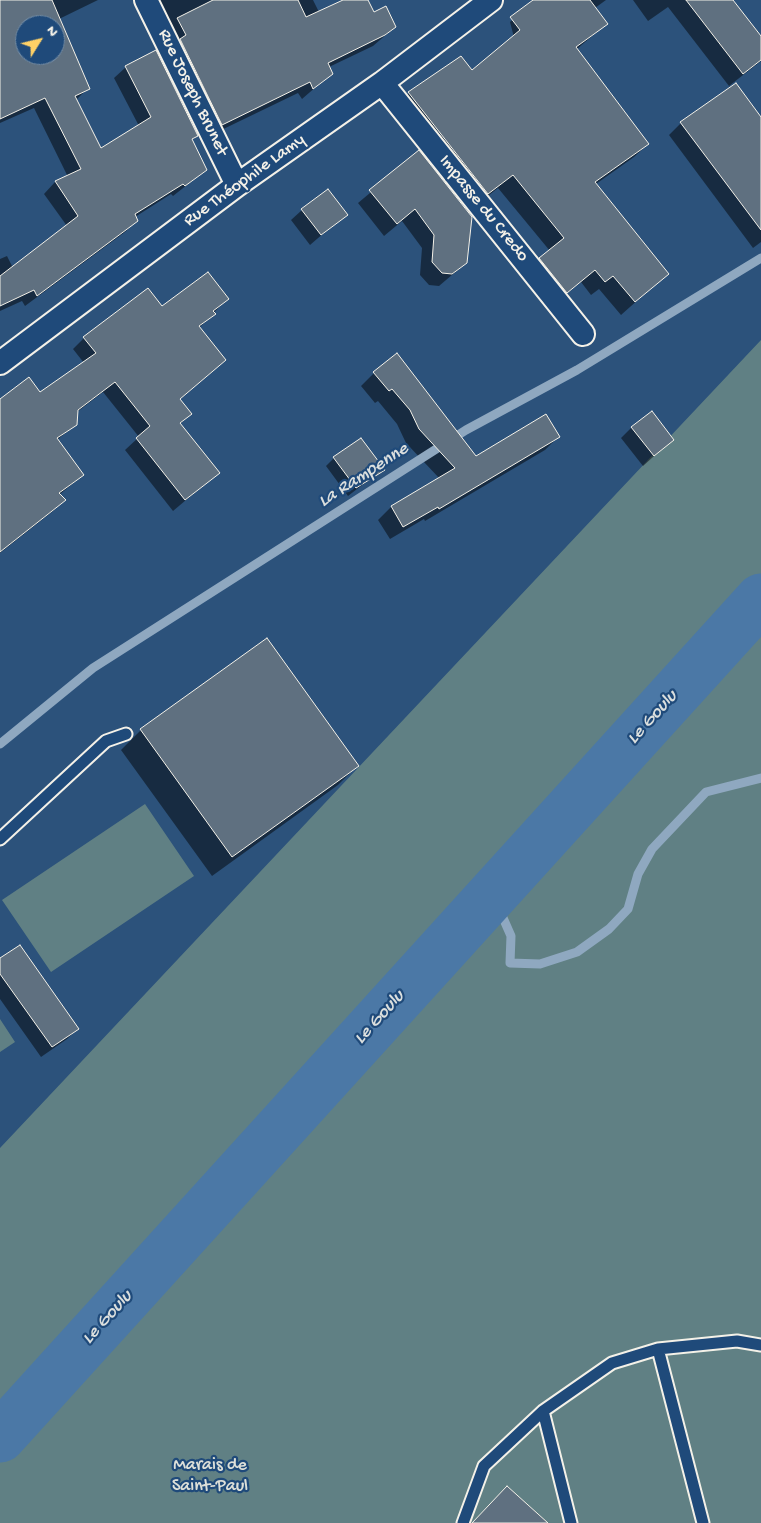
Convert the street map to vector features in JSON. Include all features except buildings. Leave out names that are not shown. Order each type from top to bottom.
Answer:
[{"type":"street","name":"Rue Joseph Brunet","points":[[146,0],[237,185]]},
{"type":"street","name":"Rue Théophile Lamy","points":[[0,363],[237,185],[382,83],[491,0]]},
{"type":"street","name":"Impasse du Credo","points":[[382,83],[583,334]]},
{"type":"lane","points":[[0,839],[106,741],[126,734]]},
{"type":"lane","points":[[463,1523],[484,1466],[542,1411],[612,1364],[658,1350],[737,1341],[761,1345]]},
{"type":"lane","points":[[658,1350],[703,1523]]},
{"type":"lane","points":[[542,1411],[571,1523]]},
{"type":"green space","name":"Marais de Saint-Paul","points":[[761,340],[761,1523],[0,1523],[0,1148]]},
{"type":"green space","points":[[145,804],[194,876],[51,972],[2,900]]},
{"type":"green space","points":[[0,1019],[15,1042],[0,1052]]},
{"type":"waterway","name":"La Rampenne","points":[[0,744],[93,668],[466,430],[577,370],[761,258]]},
{"type":"waterway","name":"Le Goulu","points":[[0,1437],[761,599]]},
{"type":"waterway","points":[[493,895],[511,936],[510,963],[540,964],[577,952],[609,929],[628,909],[638,874],[652,849],[706,792],[761,778]]}]
